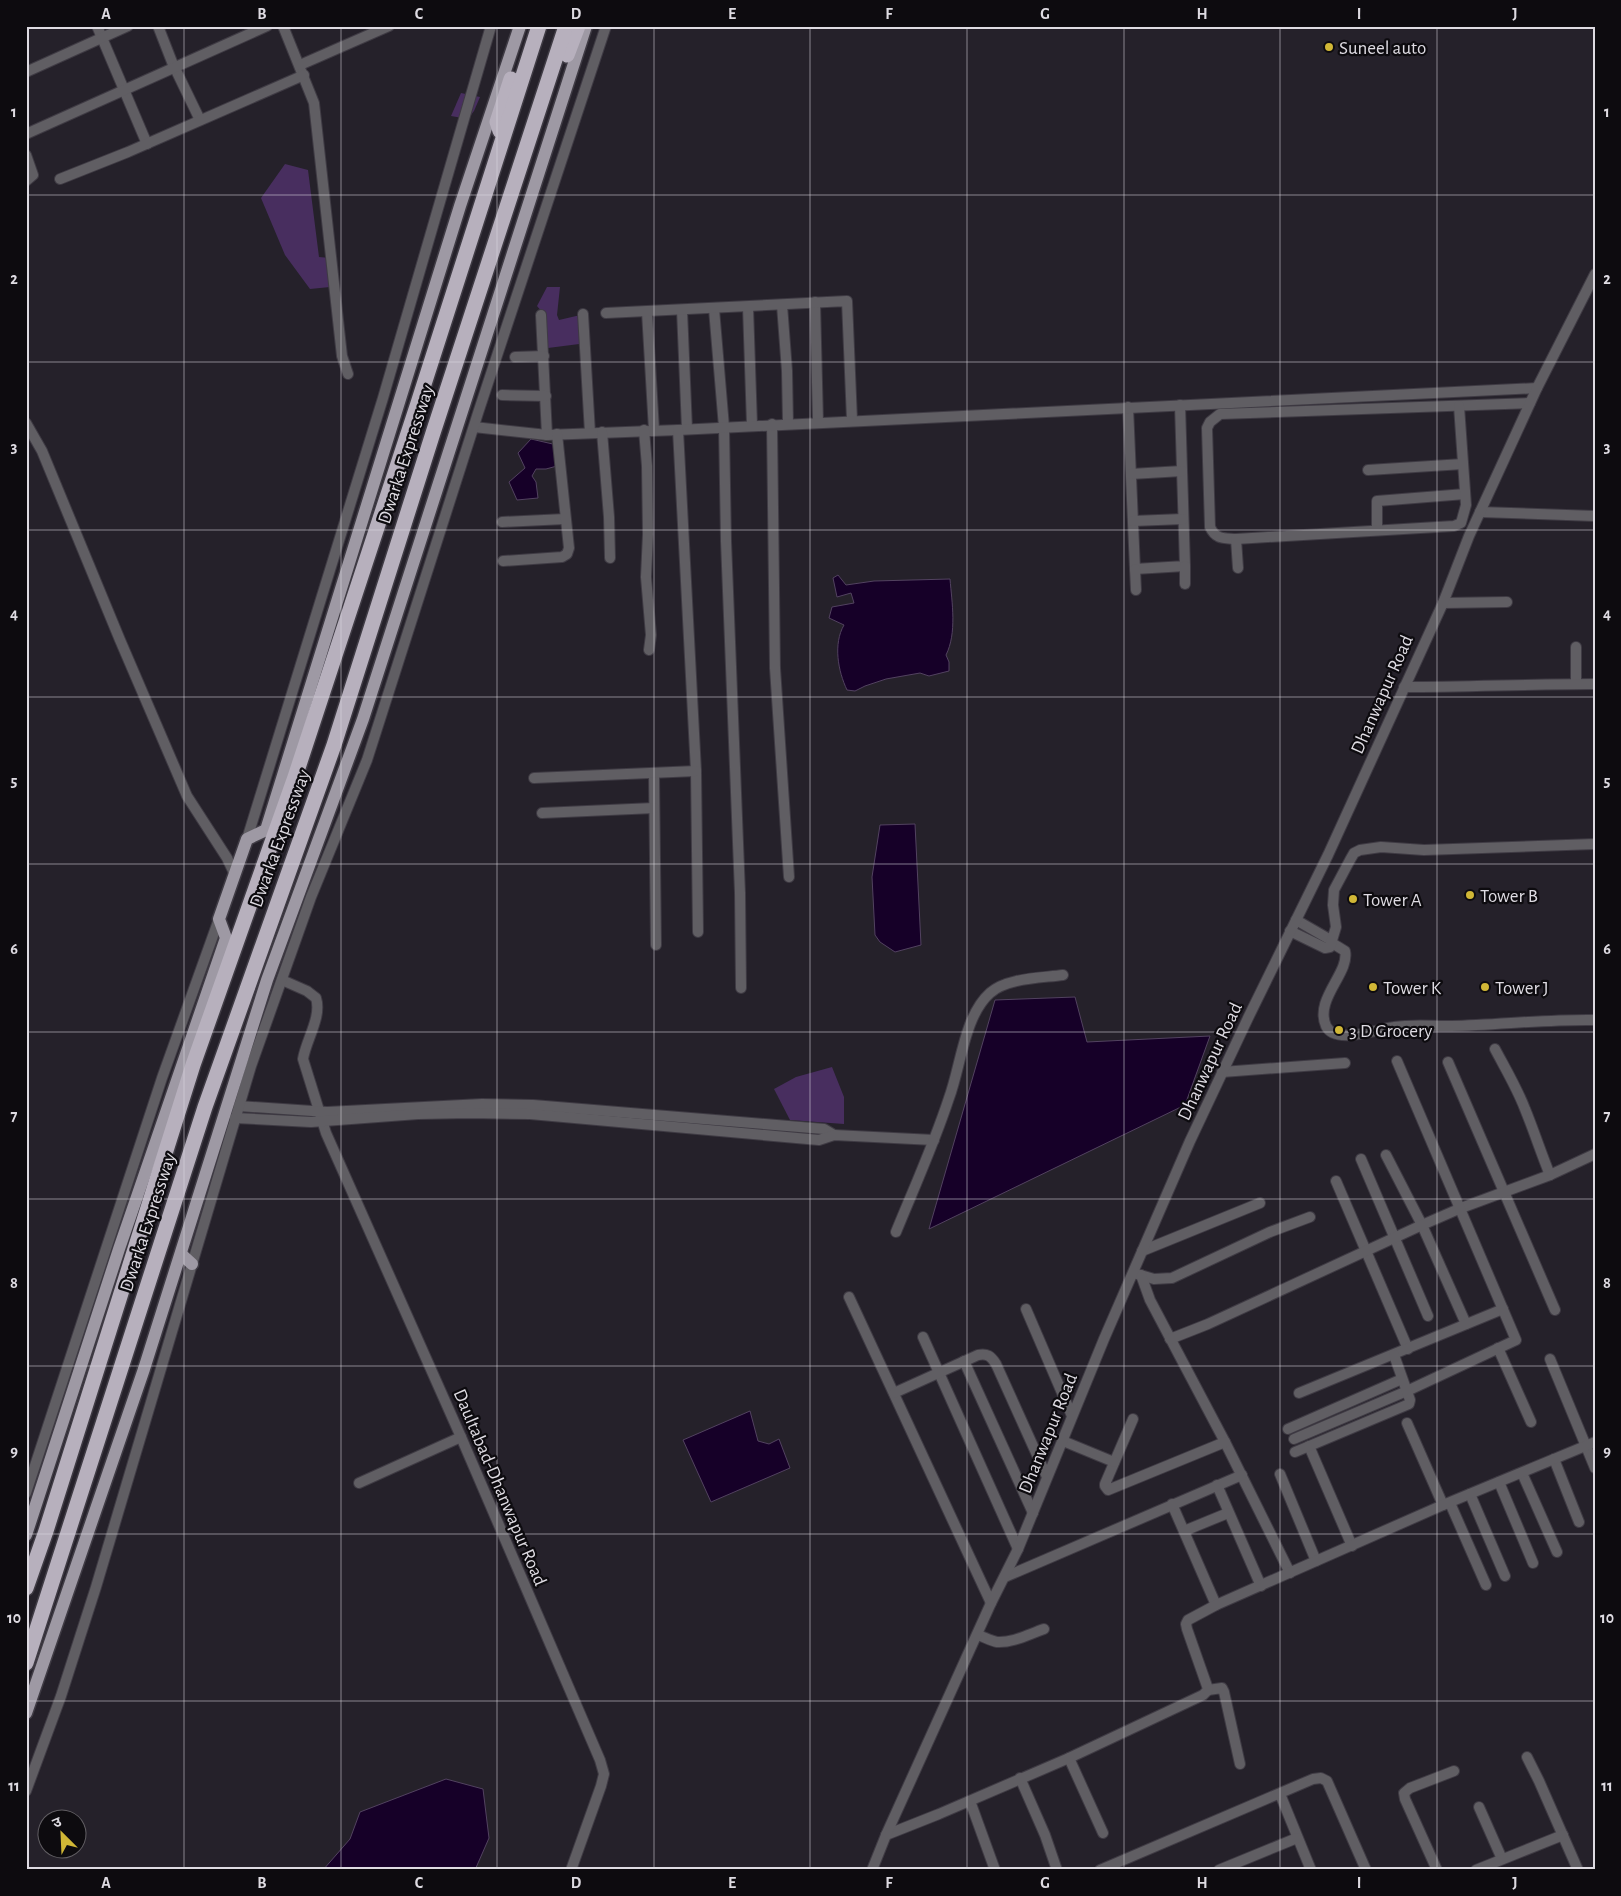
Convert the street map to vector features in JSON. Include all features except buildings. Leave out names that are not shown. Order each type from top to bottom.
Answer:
[{"type":"highway","points":[[503,137],[497,122],[500,109],[529,26]]},
{"type":"highway","name":"Dwarka Expressway","points":[[26,1588],[46,1531],[193,1065],[296,778],[539,26]]},
{"type":"highway","name":"Dwarka Expressway","points":[[26,1663],[205,1107],[334,745],[566,26]]},
{"type":"highway","points":[[527,148],[543,123],[578,26]]},
{"type":"main road","points":[[26,1535],[119,1249],[226,938],[219,919],[247,839],[266,830],[460,206],[520,26]]},
{"type":"main road","points":[[26,1712],[154,1340],[267,980],[363,720],[586,26]]},
{"type":"main road","points":[[181,1254],[192,1264]]},
{"type":"street","points":[[97,26],[147,144]]},
{"type":"street","points":[[26,72],[128,26]]},
{"type":"street","points":[[158,26],[174,67],[200,120]]},
{"type":"street","points":[[26,134],[267,26]]},
{"type":"street","points":[[283,26],[314,103],[342,356],[348,374]]},
{"type":"street","points":[[60,179],[147,144],[200,120],[389,26]]},
{"type":"street","points":[[247,839],[383,398],[491,26]]},
{"type":"street","points":[[26,1791],[61,1696],[96,1587],[251,1066],[311,897],[367,760],[606,26]]},
{"type":"street","points":[[26,156],[33,175],[26,181]]},
{"type":"street","name":"Dhanwapur Road","points":[[872,1870],[991,1603],[1018,1549],[1072,1416],[1138,1274],[1142,1251],[1222,1072],[1328,856],[1443,603],[1482,509],[1530,403],[1595,274]]},
{"type":"street","points":[[606,313],[714,309],[844,300],[848,303],[852,420]]},
{"type":"street","points":[[815,302],[818,422]]},
{"type":"street","points":[[782,305],[788,371],[788,424]]},
{"type":"street","points":[[748,307],[752,425]]},
{"type":"street","points":[[714,309],[724,426],[726,541],[740,893],[741,988]]},
{"type":"street","points":[[682,310],[682,430],[696,772],[698,932]]},
{"type":"street","points":[[647,312],[649,430],[646,577],[651,635],[649,650]]},
{"type":"street","points":[[583,314],[590,433]]},
{"type":"street","points":[[503,561],[562,557],[567,554],[569,548],[546,396],[541,315]]},
{"type":"street","points":[[515,357],[544,356]]},
{"type":"street","points":[[474,427],[552,435],[1537,388]]},
{"type":"street","points":[[502,395],[546,396]]},
{"type":"street","points":[[1459,406],[1466,506],[1464,519],[1461,523],[1454,526],[1236,539],[1219,538],[1213,534],[1210,528],[1207,428],[1214,417],[1229,413],[1530,403]]},
{"type":"street","points":[[1180,405],[1185,584]]},
{"type":"street","points":[[1128,408],[1136,590]]},
{"type":"street","points":[[26,423],[42,451],[187,796],[227,858],[234,875]]},
{"type":"street","points":[[772,424],[776,668],[789,877]]},
{"type":"street","points":[[602,432],[609,517],[610,558]]},
{"type":"street","points":[[1368,470],[1463,464]]},
{"type":"street","points":[[1131,474],[1182,472]]},
{"type":"street","points":[[1377,530],[1377,501],[1465,494]]},
{"type":"street","points":[[1466,506],[1482,509],[1595,516]]},
{"type":"street","points":[[502,522],[565,519]]},
{"type":"street","points":[[1133,521],[1183,519]]},
{"type":"street","points":[[1236,539],[1238,568]]},
{"type":"street","points":[[1135,569],[1184,566]]},
{"type":"street","points":[[1443,603],[1507,602]]},
{"type":"street","points":[[1576,647],[1576,684]]},
{"type":"street","points":[[1404,687],[1595,684]]},
{"type":"street","points":[[534,778],[696,772]]},
{"type":"street","points":[[654,773],[656,945]]},
{"type":"street","points":[[542,813],[654,808]]},
{"type":"street","points":[[1290,931],[1326,948],[1330,947],[1336,927],[1333,905],[1334,890],[1354,853],[1360,850],[1381,847],[1424,850],[1595,844]]},
{"type":"street","points":[[26,1493],[162,1078],[219,919]]},
{"type":"street","points":[[1296,920],[1342,948],[1345,957],[1326,1002],[1324,1016],[1326,1027],[1332,1033],[1344,1036],[1403,1026],[1595,1020]]},
{"type":"street","points":[[896,1232],[934,1140],[958,1071],[968,1026],[978,1008],[990,992],[1011,982],[1063,975]]},
{"type":"street","name":"Daultabad-Dhanwapur Road","points":[[282,980],[312,994],[316,998],[318,1004],[317,1011],[304,1050],[303,1060],[326,1133],[461,1437],[600,1760],[604,1774],[601,1786],[571,1870]]},
{"type":"street","points":[[1495,1048],[1525,1109],[1550,1175]]},
{"type":"street","points":[[1294,1439],[1407,1391],[1516,1340],[1397,1061]]},
{"type":"street","points":[[1448,1062],[1556,1310]]},
{"type":"street","points":[[1222,1072],[1345,1063]]},
{"type":"street","points":[[239,1106],[319,1111],[482,1104],[533,1105],[820,1140],[834,1135],[934,1140]]},
{"type":"street","points":[[235,1118],[323,1122],[418,1114],[470,1113],[648,1120]]},
{"type":"street","points":[[1170,1338],[1208,1324],[1422,1224],[1550,1175],[1595,1154]]},
{"type":"street","points":[[1386,1155],[1422,1224],[1466,1324]]},
{"type":"street","points":[[1362,1159],[1428,1316]]},
{"type":"street","points":[[1336,1181],[1408,1349]]},
{"type":"street","points":[[1142,1251],[1260,1203]]},
{"type":"street","points":[[1138,1274],[1163,1280],[1178,1276],[1270,1232],[1310,1216]]},
{"type":"street","points":[[1138,1274],[1242,1475],[1290,1573]]},
{"type":"street","points":[[849,1297],[991,1603]]},
{"type":"street","points":[[1026,1309],[1072,1416]]},
{"type":"street","points":[[1299,1393],[1503,1309]]},
{"type":"street","points":[[923,1338],[1018,1549]]},
{"type":"street","points":[[1498,1348],[1531,1422]]},
{"type":"street","points":[[894,1393],[964,1361],[985,1354],[993,1358],[1047,1477]]},
{"type":"street","points":[[1295,1452],[1409,1404],[1410,1400],[1394,1355]]},
{"type":"street","points":[[1550,1359],[1584,1446],[1595,1468]]},
{"type":"street","points":[[964,1361],[1033,1513]]},
{"type":"street","points":[[1288,1429],[1402,1379]]},
{"type":"street","points":[[1133,1419],[1105,1484],[1108,1490],[1225,1442]]},
{"type":"street","points":[[1407,1423],[1486,1584]]},
{"type":"street","points":[[359,1483],[461,1437]]},
{"type":"street","points":[[1063,1441],[1114,1462]]},
{"type":"street","points":[[1208,1690],[1206,1678],[1186,1624],[1188,1620],[1216,1605],[1446,1504],[1595,1442]]},
{"type":"street","points":[[1309,1446],[1352,1546]]},
{"type":"street","points":[[1554,1459],[1579,1522]]},
{"type":"street","points":[[1522,1473],[1557,1552]]},
{"type":"street","points":[[1280,1474],[1316,1562]]},
{"type":"street","points":[[1005,1577],[1242,1475]]},
{"type":"street","points":[[1499,1482],[1533,1563]]},
{"type":"street","points":[[1217,1485],[1261,1586]]},
{"type":"street","points":[[1470,1494],[1505,1576]]},
{"type":"street","points":[[1172,1504],[1216,1605]]},
{"type":"street","points":[[1184,1531],[1228,1512]]},
{"type":"street","points":[[978,1635],[996,1642],[1007,1641],[1044,1629]]},
{"type":"street","points":[[886,1835],[1069,1758],[1195,1700],[1208,1690],[1222,1688],[1224,1692],[1240,1764]]},
{"type":"street","points":[[1527,1757],[1578,1870]]},
{"type":"street","points":[[1069,1758],[1103,1833]]},
{"type":"street","points":[[1437,1870],[1404,1793],[1410,1788],[1454,1771]]},
{"type":"street","points":[[1020,1778],[1045,1835],[1057,1870]]},
{"type":"street","points":[[1100,1870],[1321,1778],[1327,1781],[1366,1870]]},
{"type":"street","points":[[1280,1794],[1311,1870]]},
{"type":"street","points":[[970,1801],[995,1870]]},
{"type":"street","points":[[1479,1808],[1502,1859]]},
{"type":"street","points":[[1476,1870],[1563,1835]]},
{"type":"street","points":[[1219,1870],[1297,1838]]},
{"type":"shaded area","points":[[461,93],[480,97],[468,119],[451,116]]},
{"type":"shaded area","points":[[285,164],[308,170],[319,257],[330,258],[330,287],[310,289],[285,255],[261,198]]},
{"type":"shaded area","points":[[547,287],[560,287],[557,315],[559,320],[589,313],[587,343],[548,348],[544,342],[543,313],[537,306]]},
{"type":"shaded area","points":[[531,439],[557,445],[557,466],[536,469],[532,476],[536,482],[538,498],[517,500],[509,482],[525,468],[518,453]]},
{"type":"shaded area","points":[[838,575],[846,585],[874,581],[950,579],[953,628],[946,655],[949,662],[949,671],[929,676],[920,673],[886,679],[855,691],[847,690],[838,658],[839,641],[844,625],[829,618],[832,607],[854,603],[851,593],[837,597],[833,578]]},
{"type":"shaded area","points":[[915,824],[921,945],[895,952],[880,942],[875,935],[872,877],[880,825]]},
{"type":"shaded area","points":[[1075,997],[1087,1042],[1210,1036],[1185,1105],[929,1229],[995,1000]]},
{"type":"shaded area","points":[[832,1067],[844,1097],[844,1124],[790,1120],[774,1089],[796,1077]]},
{"type":"shaded area","points":[[750,1411],[758,1441],[769,1444],[779,1439],[790,1468],[711,1502],[683,1440]]},
{"type":"shaded area","points":[[446,1779],[483,1789],[489,1838],[475,1870],[323,1870],[350,1839],[360,1812]]},
{"type":"place","name":"Suneel auto","points":[[1329,47]]},
{"type":"place","name":"Tower B","points":[[1470,895]]},
{"type":"place","name":"Tower A","points":[[1353,899]]},
{"type":"place","name":"Tower K","points":[[1373,987]]},
{"type":"place","name":"Tower J","points":[[1485,987]]},
{"type":"place","name":"3 D Grocery","points":[[1339,1030]]}]
